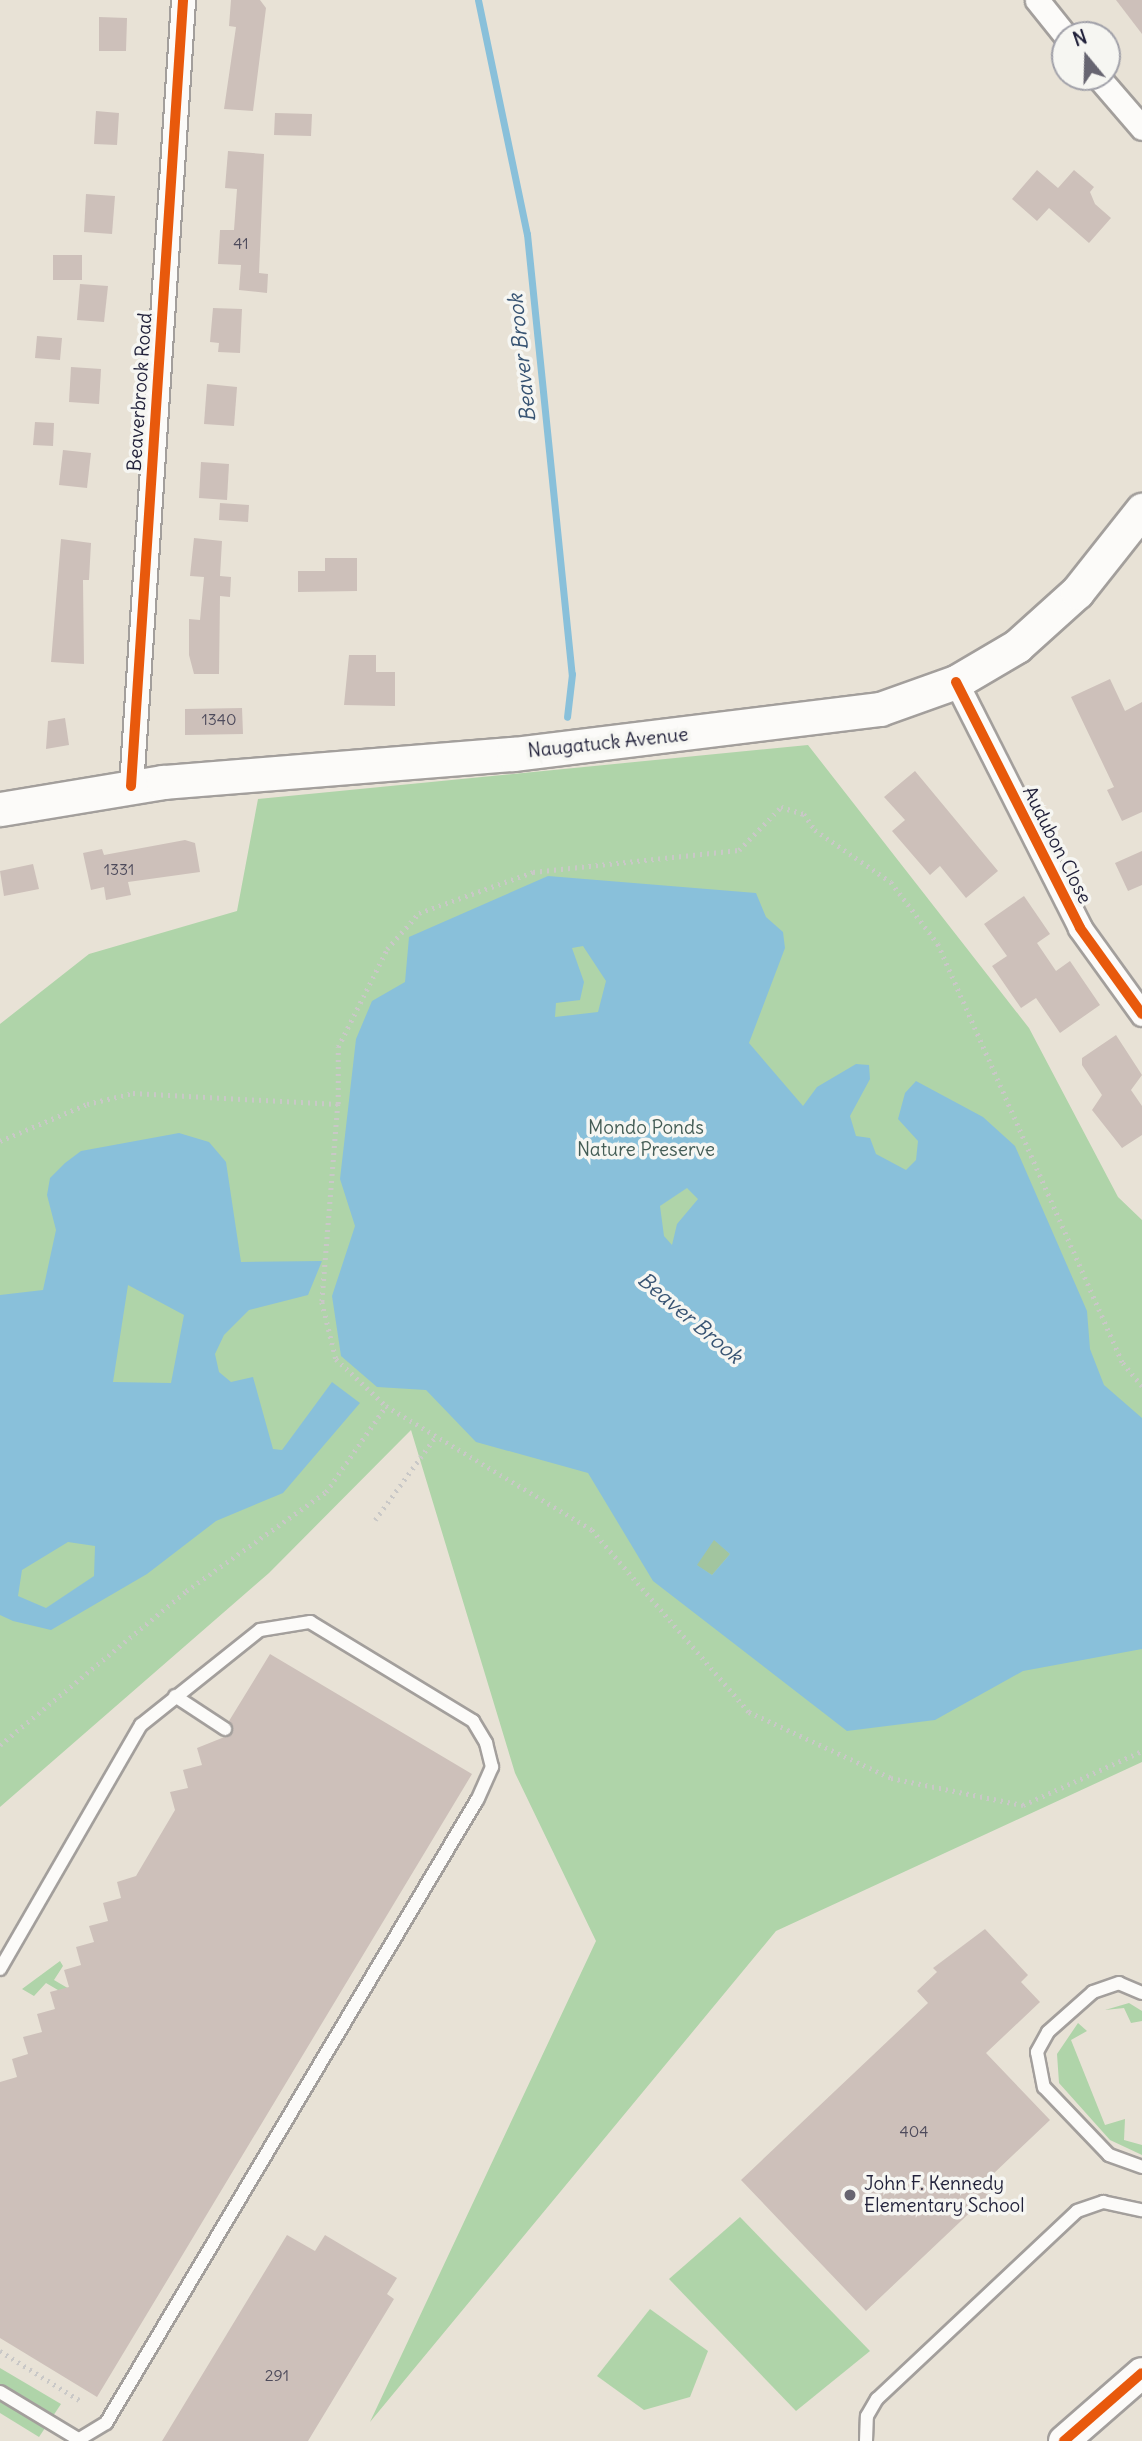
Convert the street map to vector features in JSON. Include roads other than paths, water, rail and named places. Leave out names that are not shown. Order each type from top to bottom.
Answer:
[{"type":"main road","name":"Naugatuck Avenue","points":[[0,808],[131,786],[385,767],[811,721],[880,709],[956,682],[1045,624],[1142,510]]},
{"type":"street","name":"Beaverbrook Road","points":[[131,786],[183,0]]},
{"type":"street","points":[[1037,0],[1054,21]]},
{"type":"street","points":[[1110,91],[1142,128]]},
{"type":"street","name":"Audubon Close","points":[[956,682],[1080,928],[1142,1014]]},
{"type":"street","points":[[1063,2441],[1142,2373]]},
{"type":"lane","points":[[0,1969],[141,1725],[239,1641],[260,1630],[310,1622],[473,1721],[492,1767],[106,2423],[77,2440],[0,2392]]},
{"type":"lane","points":[[175,1696],[225,1729]]},
{"type":"lane","points":[[1142,1993],[1118,1983],[1093,1992],[1048,2032],[1037,2052],[1044,2087],[1109,2155],[1142,2167]]},
{"type":"lane","points":[[866,2441],[867,2416],[877,2399],[1077,2211],[1103,2202],[1142,2210]]},
{"type":"water","points":[[548,876],[756,893],[766,917],[783,932],[785,948],[749,1043],[803,1106],[817,1087],[856,1064],[869,1065],[870,1079],[850,1116],[856,1136],[870,1138],[876,1154],[906,1170],[916,1160],[918,1141],[898,1119],[905,1093],[916,1081],[983,1117],[1015,1146],[1087,1311],[1090,1349],[1104,1385],[1142,1418],[1142,1649],[1023,1671],[935,1720],[847,1731],[653,1581],[588,1473],[476,1442],[426,1390],[377,1387],[341,1356],[332,1296],[355,1226],[340,1179],[356,1039],[372,1001],[405,982],[409,937]],"holes":[[[583,946],[606,981],[598,1012],[555,1017],[556,1003],[580,1000],[584,982],[572,948]],[[687,1188],[698,1199],[677,1224],[672,1245],[664,1236],[660,1206]],[[714,1540],[730,1554],[712,1575],[697,1565]]]},
{"type":"water","points":[[179,1133],[209,1142],[226,1162],[241,1262],[322,1261],[308,1295],[249,1310],[224,1335],[215,1354],[219,1372],[231,1382],[253,1377],[273,1449],[282,1450],[332,1382],[360,1403],[283,1493],[216,1521],[147,1574],[51,1630],[0,1615],[0,1295],[43,1290],[56,1230],[47,1195],[50,1178],[81,1151]],"holes":[[[128,1285],[184,1315],[171,1383],[113,1382]],[[68,1542],[95,1546],[94,1576],[46,1608],[18,1596],[22,1570]]]},
{"type":"waterway","name":"Beaver Brook","points":[[478,0],[527,234],[572,674],[567,717]]},
{"type":"place","name":"John F. Kennedy Elementary School","points":[[850,2195]]},
{"type":"park label","name":"Mondo Ponds Nature Preserve","points":[[646,1139]]}]
